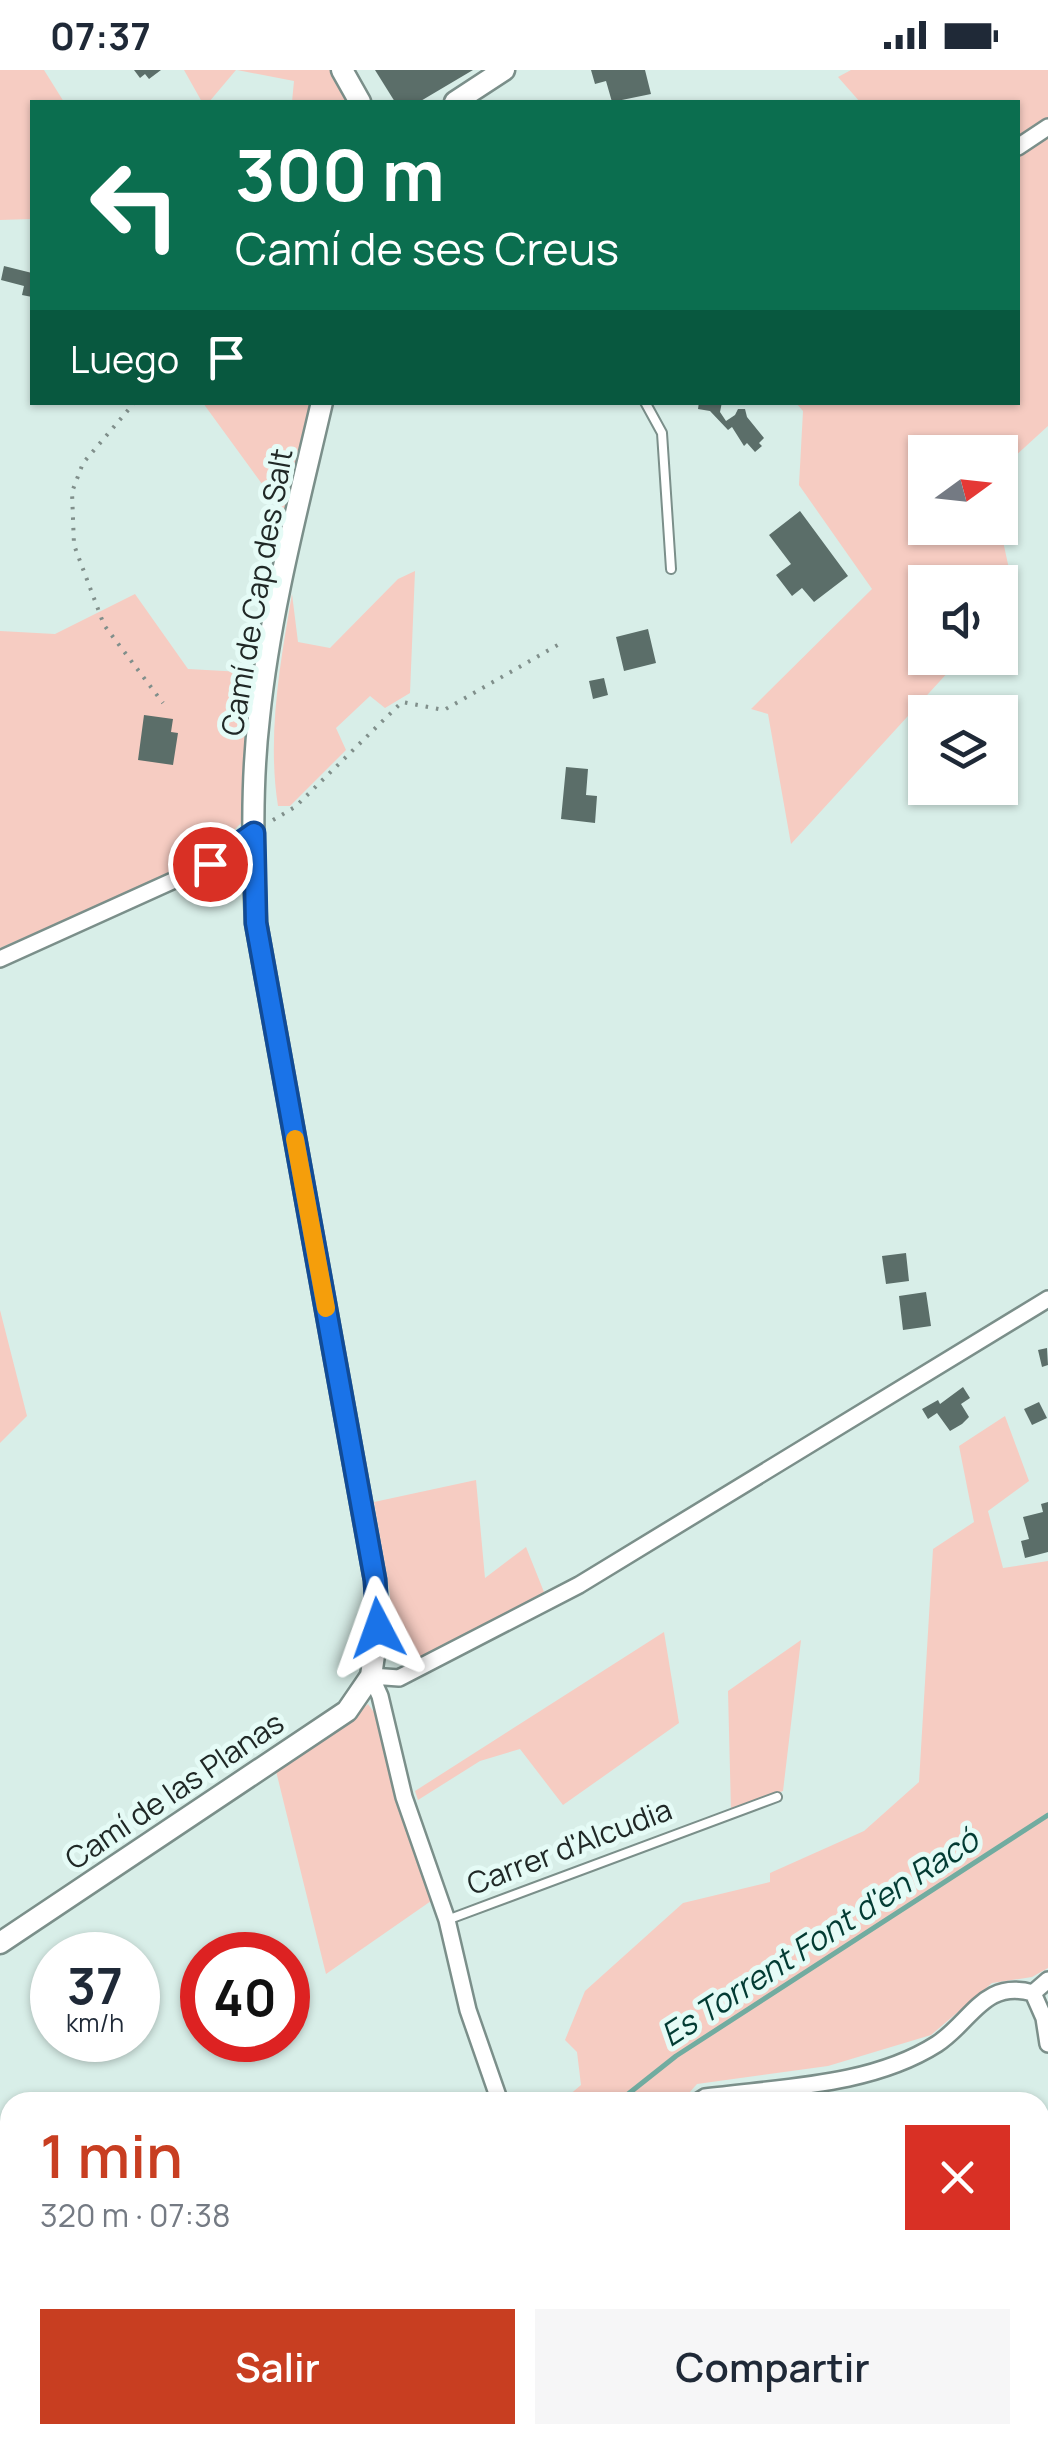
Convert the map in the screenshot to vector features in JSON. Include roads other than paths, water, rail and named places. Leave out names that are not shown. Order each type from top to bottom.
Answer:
[{"type":"street","points":[[342,70],[359,100]]},
{"type":"street","points":[[460,100],[504,70]]},
{"type":"street","points":[[1020,146],[1048,128]]},
{"type":"street","name":"Camí de Cap des Salt","points":[[321,405],[286,562],[259,717],[254,833],[256,923],[375,1580],[378,1628],[371,1676],[380,1696],[404,1797]]},
{"type":"street","points":[[0,959],[210,864],[254,833]]},
{"type":"street","points":[[371,1676],[398,1678],[579,1585],[1048,1298]]},
{"type":"street","name":"Camí de las Planas","points":[[0,1943],[346,1711],[371,1676]]},
{"type":"street","name":"Carrer d'Alcudia","points":[[404,1797],[446,1920]]},
{"type":"street","points":[[446,1920],[468,2010],[497,2092]]},
{"type":"street","points":[[1033,1993],[1048,1980]]},
{"type":"street","points":[[743,2092],[828,2081],[897,2065],[940,2042],[994,1994],[1015,1988],[1033,1993]]},
{"type":"street","points":[[1033,1993],[1044,2018],[1048,2044]]},
{"type":"lane","points":[[647,405],[662,433],[671,569]]},
{"type":"lane","name":"Carrer d'Alcudia","points":[[446,1920],[777,1797]]},
{"type":"waterway","name":"Es Torrent Font d'en Racó","points":[[631,2092],[676,2056],[1048,1815]]}]
